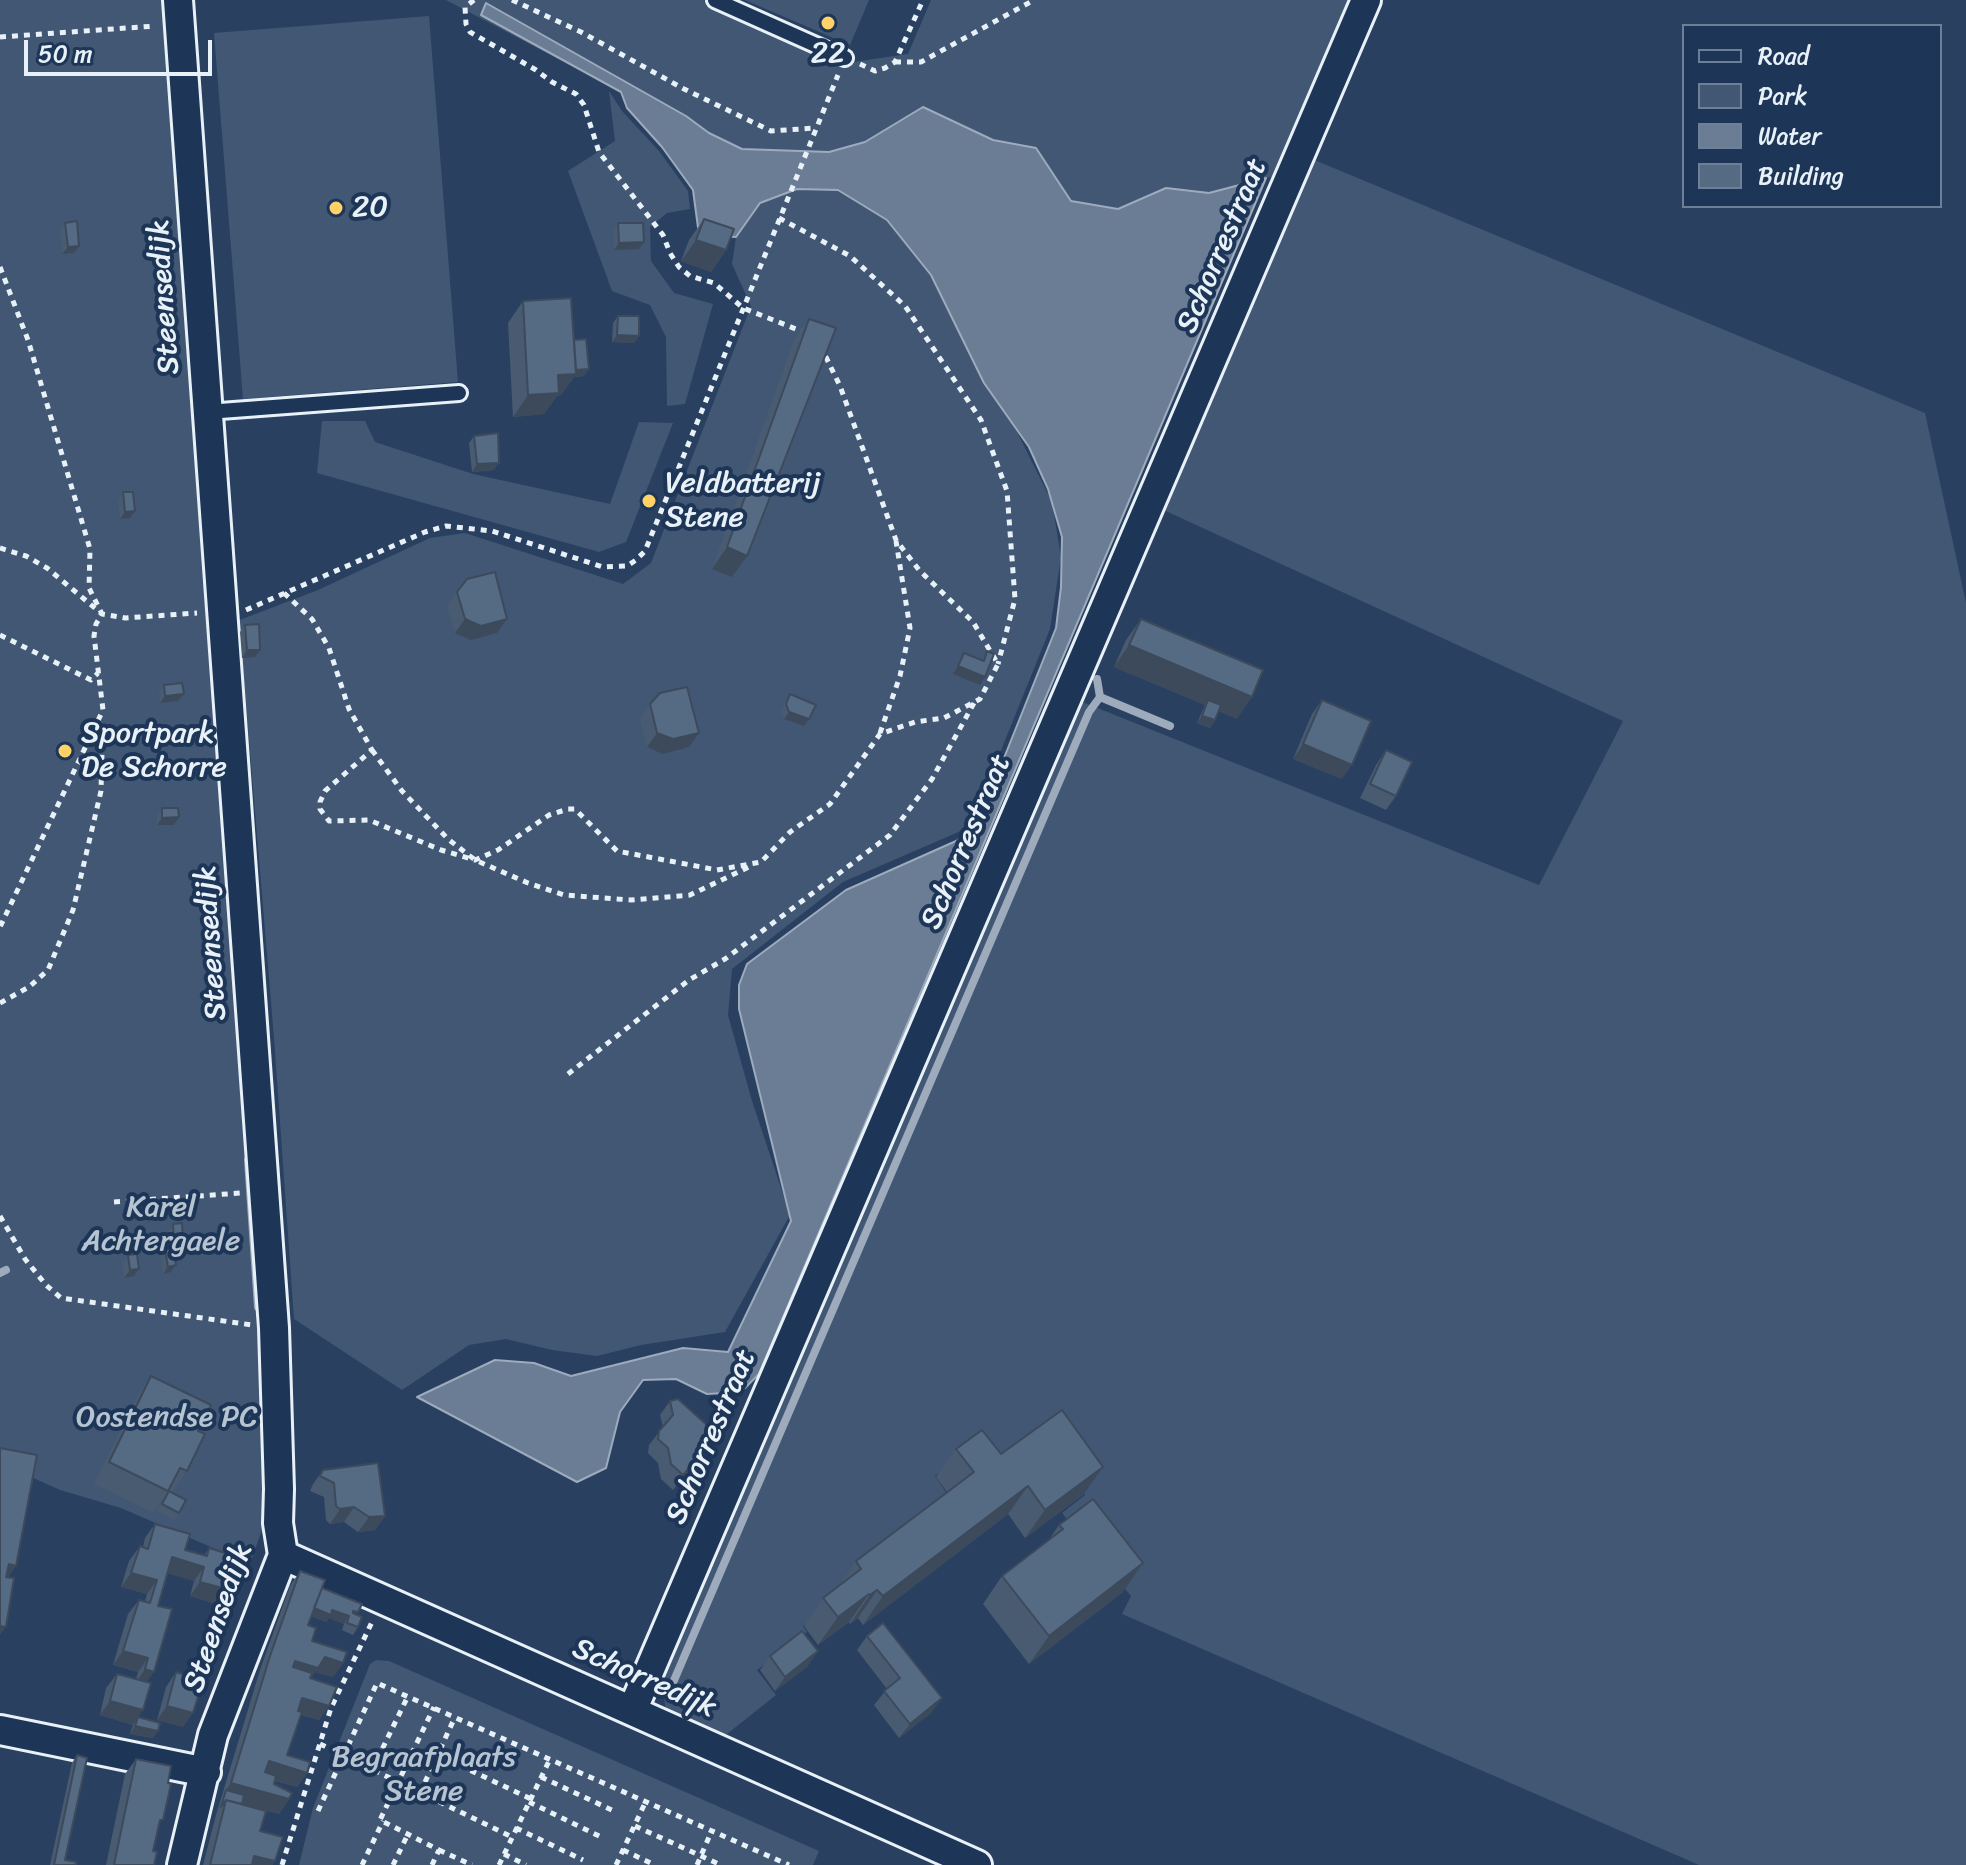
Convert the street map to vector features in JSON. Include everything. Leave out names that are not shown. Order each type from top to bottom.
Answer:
[{"type":"street","name":"Schorrestraat","points":[[632,1711],[1366,0]]},
{"type":"street","name":"Steensedijk","points":[[179,12],[274,1328],[278,1523],[283,1555],[213,1735],[182,1865]]},
{"type":"street","name":"Schorredijk","points":[[283,1555],[977,1865]]},
{"type":"street","points":[[0,1730],[206,1772]]},
{"type":"lane","points":[[715,0],[845,58]]},
{"type":"lane","points":[[207,412],[459,393]]},
{"type":"path","points":[[474,0],[465,7],[470,32],[576,94],[584,105],[599,152],[663,235],[679,267],[690,276],[714,283],[743,308],[814,336]]},
{"type":"path","points":[[512,0],[581,32],[684,89],[771,131],[816,128]]},
{"type":"path","points":[[895,62],[923,0]]},
{"type":"path","points":[[0,548],[26,556],[47,568],[102,614],[125,618],[223,616],[412,537],[446,526],[492,531],[603,567],[627,566],[645,551],[845,58],[875,71],[895,62],[921,62],[1034,0]]},
{"type":"path","points":[[0,37],[179,12]]},
{"type":"path","points":[[779,218],[850,256],[905,306],[981,420],[1007,491],[1015,599],[998,664],[980,699],[944,718],[915,722],[880,734]]},
{"type":"path","points":[[0,267],[28,340],[79,507],[90,549],[89,588],[102,614]]},
{"type":"path","points":[[372,750],[325,791],[320,802],[323,815],[329,821],[369,820],[564,895],[631,900],[690,895],[761,862],[790,832],[830,804],[880,734],[900,676],[910,628],[896,540],[840,386],[820,345]]},
{"type":"path","points":[[896,540],[919,570],[973,622],[998,664]]},
{"type":"path","points":[[284,593],[312,619],[329,648],[349,709],[372,750],[402,791],[448,839],[475,860]]},
{"type":"path","points":[[0,927],[103,710],[94,636],[102,614]]},
{"type":"path","points":[[0,635],[91,680],[99,673]]},
{"type":"path","points":[[568,1074],[689,980],[725,959],[890,835],[932,779],[974,702]]},
{"type":"path","points":[[0,1003],[29,987],[48,970],[73,910],[101,791],[99,719]]},
{"type":"path","points":[[475,860],[498,850],[549,815],[575,809],[617,851],[717,870],[761,862]]},
{"type":"path","points":[[114,1202],[237,1193]]},
{"type":"path","points":[[0,1216],[25,1259],[61,1298],[274,1328]]},
{"type":"path","points":[[282,1865],[331,1708],[382,1599]]},
{"type":"path","points":[[318,1811],[377,1683],[789,1865]]},
{"type":"path","points":[[372,1770],[408,1696]]},
{"type":"path","points":[[434,1707],[380,1820],[472,1865]]},
{"type":"path","points":[[420,1793],[455,1717]]},
{"type":"path","points":[[320,1744],[512,1837]]},
{"type":"path","points":[[438,1755],[601,1837]]},
{"type":"path","points":[[499,1865],[550,1759]]},
{"type":"path","points":[[541,1777],[614,1811]]},
{"type":"path","points":[[616,1865],[646,1801]]},
{"type":"path","points":[[362,1865],[383,1821]]},
{"type":"path","points":[[635,1826],[721,1865]]},
{"type":"path","points":[[516,1828],[583,1860]]},
{"type":"path","points":[[697,1865],[712,1830]]},
{"type":"path","points":[[393,1865],[408,1834]]},
{"type":"path","points":[[432,1865],[439,1850]]},
{"type":"path","points":[[623,1850],[655,1865]]},
{"type":"path","points":[[504,1854],[526,1865]]},
{"type":"green space","points":[[0,0],[164,0],[257,1330],[262,1382],[268,1396],[265,1521],[250,1564],[121,1508],[60,1490],[0,1463]]},
{"type":"green space","points":[[446,0],[703,0],[853,62],[908,54],[931,0],[1356,0],[1282,174],[1209,193],[1166,188],[1118,209],[1071,201],[1036,148],[993,140],[923,107],[865,142],[829,152],[742,149],[621,92]]},
{"type":"green space","name":"22","points":[[745,0],[869,0],[850,45]]},
{"type":"green space","name":"20","points":[[429,16],[458,382],[243,399],[214,33]]},
{"type":"green space","points":[[609,91],[688,191],[690,209],[667,213],[650,227],[651,261],[674,293],[713,304],[685,404],[667,406],[666,337],[650,305],[612,291],[568,171],[615,141]]},
{"type":"green space","points":[[1307,157],[1925,413],[1966,603],[1966,1865],[1699,1865],[1122,1614],[1131,1596],[1062,1513],[1085,1495],[1042,1437],[981,1481],[963,1456],[935,1476],[952,1501],[803,1626],[807,1632],[757,1670],[776,1695],[722,1738],[667,1714],[660,1680],[1075,699],[1539,885],[1623,721],[1157,507]]},
{"type":"green space","points":[[796,189],[838,190],[887,220],[931,275],[984,383],[1014,426],[1052,502],[1061,557],[1050,629],[970,827],[843,882],[732,969],[728,1015],[752,1101],[790,1215],[725,1332],[641,1345],[597,1356],[506,1339],[469,1345],[402,1390],[294,1319],[274,1038],[237,621],[318,590],[430,538],[465,533],[623,584],[651,563],[751,306],[732,264],[736,237],[760,203]]},
{"type":"green space","points":[[322,421],[365,421],[375,442],[473,474],[610,504],[639,422],[673,423],[626,542],[599,552],[317,473]]},
{"type":"green space","name":"Begraafplaats Stene","points":[[376,1660],[389,1661],[819,1851],[813,1865],[299,1865],[313,1808],[370,1664]]},
{"type":"water","points":[[486,3],[686,116],[709,133],[742,149],[829,152],[865,142],[923,107],[993,140],[1036,148],[1071,201],[1118,209],[1166,188],[1209,193],[1266,178],[759,1374],[741,1392],[707,1394],[676,1379],[643,1380],[620,1412],[606,1468],[577,1482],[417,1397],[495,1360],[534,1363],[571,1376],[683,1348],[728,1352],[791,1221],[739,1009],[739,985],[747,964],[846,890],[974,833],[1056,628],[1062,537],[1048,489],[1029,447],[984,383],[931,275],[887,220],[838,190],[797,189],[760,203],[736,237],[699,235],[693,190],[662,147],[627,108],[621,92],[481,15]]},
{"type":"building","points":[[704,219],[734,229],[726,250],[696,240]]},
{"type":"building","points":[[77,221],[79,246],[68,247],[65,223]]},
{"type":"building","points":[[618,223],[643,223],[644,242],[619,243]]},
{"type":"building","points":[[571,298],[576,374],[558,375],[559,393],[528,395],[523,301]]},
{"type":"building","points":[[618,316],[639,316],[639,336],[617,335]]},
{"type":"building","points":[[809,319],[836,328],[747,556],[727,547]]},
{"type":"building","points":[[586,339],[589,369],[576,370],[574,340]]},
{"type":"building","points":[[498,433],[499,463],[477,464],[474,436]]},
{"type":"building","points":[[123,492],[133,492],[135,511],[125,512]]},
{"type":"building","points":[[495,572],[507,619],[481,626],[465,619],[457,592],[467,579]]},
{"type":"building","points":[[1141,619],[1263,670],[1252,697],[1129,645]]},
{"type":"building","points":[[259,624],[260,650],[247,650],[245,625]]},
{"type":"building","points":[[987,651],[994,654],[985,677],[958,666],[964,653],[984,661]]},
{"type":"building","points":[[182,683],[184,694],[165,696],[164,685]]},
{"type":"building","points":[[687,687],[699,733],[673,739],[657,733],[650,704],[660,693]]},
{"type":"building","points":[[790,694],[816,705],[809,719],[789,712],[786,704]]},
{"type":"building","points":[[1208,700],[1221,705],[1215,720],[1202,716]]},
{"type":"building","points":[[1322,700],[1371,721],[1352,765],[1303,744]]},
{"type":"building","points":[[1386,750],[1412,762],[1396,796],[1370,784]]},
{"type":"building","points":[[162,808],[178,808],[179,817],[162,818]]},
{"type":"building","points":[[182,1223],[183,1239],[174,1240],[173,1224]]},
{"type":"building","points":[[173,1248],[176,1265],[168,1267],[165,1249]]},
{"type":"building","points":[[137,1254],[139,1269],[130,1270],[128,1255]]},
{"type":"building","points":[[151,1376],[211,1405],[198,1431],[205,1434],[187,1471],[180,1468],[168,1491],[109,1462]]},
{"type":"building","points":[[678,1399],[719,1436],[683,1475],[671,1464],[668,1448],[658,1439],[659,1431],[673,1415],[670,1401]]},
{"type":"building","points":[[1062,1410],[1103,1467],[1045,1510],[1028,1486],[883,1596],[877,1590],[838,1617],[823,1598],[861,1569],[856,1561],[974,1472],[956,1449],[982,1430],[1001,1454]]},
{"type":"building","points":[[0,1448],[37,1455],[16,1566],[9,1564],[6,1577],[14,1578],[6,1627],[0,1626]]},
{"type":"building","points":[[378,1463],[385,1516],[369,1517],[354,1507],[340,1509],[336,1506],[334,1483],[320,1476],[323,1470]]},
{"type":"building","points":[[169,1491],[186,1500],[179,1513],[162,1504]]},
{"type":"building","points":[[1093,1499],[1143,1563],[1049,1636],[1002,1576],[1063,1529],[1059,1525]]},
{"type":"building","points":[[155,1524],[190,1534],[185,1550],[207,1556],[209,1548],[235,1556],[226,1589],[200,1582],[204,1567],[172,1557],[158,1606],[172,1609],[154,1672],[145,1669],[148,1658],[123,1651],[139,1600],[150,1603],[157,1580],[131,1573],[140,1546],[148,1549]]},
{"type":"building","points":[[300,1571],[325,1580],[308,1625],[316,1628],[312,1641],[347,1652],[343,1663],[325,1657],[318,1668],[295,1661],[293,1667],[312,1673],[310,1678],[337,1687],[329,1706],[302,1698],[298,1711],[302,1712],[287,1755],[310,1762],[307,1773],[269,1761],[265,1772],[276,1776],[274,1784],[292,1793],[289,1799],[231,1783]]},
{"type":"building","points":[[322,1588],[362,1604],[358,1612],[353,1611],[362,1617],[358,1627],[347,1623],[349,1616],[332,1610],[331,1615],[314,1608]]},
{"type":"building","points":[[883,1623],[942,1698],[910,1724],[884,1691],[900,1678],[867,1636]]},
{"type":"building","points":[[802,1631],[818,1651],[785,1677],[770,1656]]},
{"type":"building","points":[[176,1672],[203,1680],[193,1713],[167,1706]]},
{"type":"building","points":[[117,1674],[151,1683],[143,1710],[110,1701]]},
{"type":"building","points":[[138,1717],[160,1723],[158,1731],[135,1726]]},
{"type":"building","points":[[77,1755],[87,1758],[65,1860],[76,1862],[76,1865],[54,1865]]},
{"type":"building","points":[[136,1759],[171,1766],[168,1783],[171,1784],[153,1851],[157,1852],[154,1865],[114,1865]]},
{"type":"building","points":[[226,1790],[244,1795],[242,1804],[226,1800],[221,1807]]},
{"type":"building","points":[[226,1800],[266,1811],[260,1831],[283,1837],[275,1861],[254,1856],[252,1865],[210,1865]]},
{"type":"waterway","points":[[1097,679],[1100,697],[1170,726]]},
{"type":"waterway","points":[[669,1692],[1089,712],[1100,697]]},
{"type":"waterway","points":[[248,1160],[258,1307]]},
{"type":"waterway","points":[[0,1273],[6,1270]]},
{"type":"place","name":"22","points":[[828,23]]},
{"type":"place","name":"20","points":[[336,208]]},
{"type":"place","name":"Veldbatterij Stene","points":[[649,501]]},
{"type":"place","name":"Sportpark De Schorre","points":[[65,751]]},
{"type":"park label","name":"Karel Achtergaele","points":[[161,1225]]},
{"type":"park label","name":"Oostendse PC","points":[[167,1418]]}]
